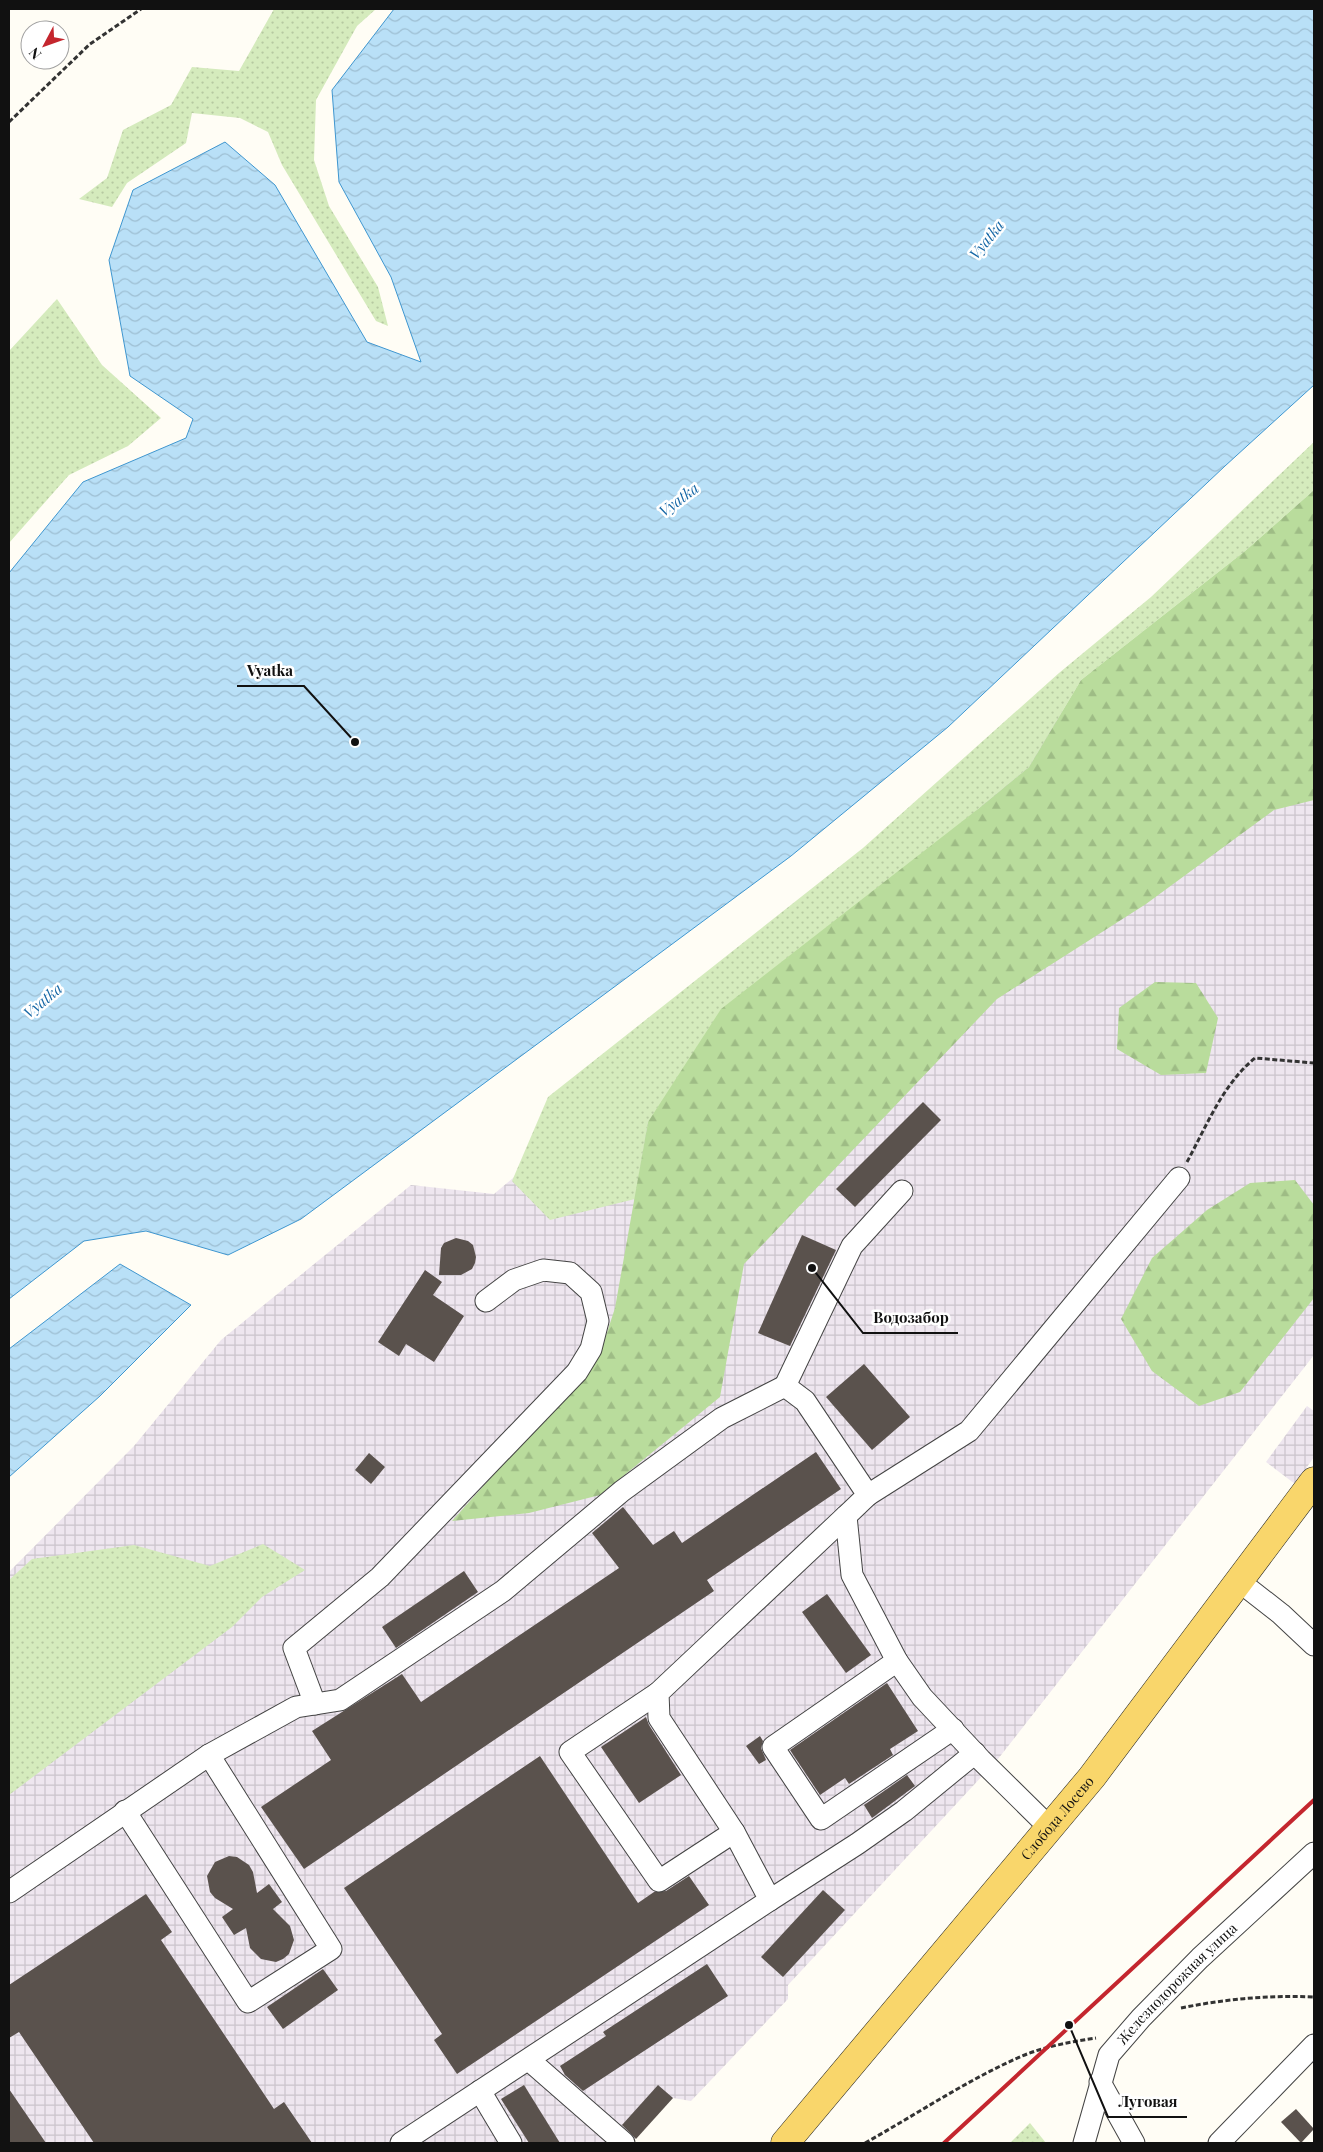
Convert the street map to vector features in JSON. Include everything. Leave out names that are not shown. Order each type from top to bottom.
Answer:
[{"type":"main road","name":"Слобода Лосево","points":[[785,2143],[1050,1828],[1240,1582],[1314,1481]]},
{"type":"street","points":[[734,1832],[659,1881],[570,1752],[658,1693],[868,1495],[969,1431],[1179,1178]]},
{"type":"street","points":[[9,1892],[125,1810],[209,1755],[296,1707],[340,1700],[503,1592],[622,1491],[714,1424],[785,1386],[852,1246],[902,1191]]},
{"type":"street","points":[[315,1704],[294,1648],[380,1578],[577,1372],[591,1349],[598,1321],[591,1292],[570,1273],[543,1270],[514,1280],[486,1301]]},
{"type":"street","points":[[785,1386],[805,1401],[868,1495]]},
{"type":"street","points":[[846,1516],[852,1575],[896,1661],[922,1697],[1050,1828]]},
{"type":"street","points":[[1240,1582],[1281,1614],[1314,1645]]},
{"type":"street","points":[[896,1661],[773,1747],[821,1818],[953,1729]]},
{"type":"street","points":[[658,1693],[659,1718],[734,1832],[770,1900]]},
{"type":"street","points":[[401,2143],[858,1844],[904,1811],[975,1752]]},
{"type":"street","points":[[125,1810],[248,2002],[331,1949],[209,1755]]},
{"type":"street","name":"Железнодорожная улица","points":[[1084,2143],[1109,2055],[1127,2033],[1200,1958],[1314,1853]]},
{"type":"street","points":[[1219,2143],[1314,2045]]},
{"type":"street","points":[[529,2060],[624,2143]]},
{"type":"street","points":[[1100,2082],[1134,2143]]},
{"type":"street","points":[[480,2092],[511,2143]]},
{"type":"path","points":[[9,122],[90,44],[141,9]]},
{"type":"path","points":[[1179,1178],[1220,1100],[1238,1071],[1255,1058],[1314,1063]]},
{"type":"path","points":[[1176,2008],[1222,2000],[1286,1995],[1314,1997]]},
{"type":"path","points":[[865,2143],[975,2080],[1023,2056],[1060,2044],[1127,2033]]},
{"type":"shaded area","points":[[1314,500],[1314,1355],[998,1759],[788,1985],[788,1999],[691,2101],[673,2098],[630,2143],[9,2143],[9,1572],[134,1446],[221,1340],[411,1185],[494,1194]]},
{"type":"shaded area","points":[[1307,1406],[1314,1411],[1314,1457],[1295,1484],[1266,1462]]},
{"type":"green space","points":[[274,9],[376,9],[357,26],[316,100],[314,160],[329,206],[378,287],[388,326],[376,321],[282,165],[268,132],[240,118],[192,113],[186,143],[127,183],[112,207],[79,199],[107,178],[123,130],[171,105],[192,67],[239,71]]},
{"type":"green space","points":[[57,299],[102,365],[161,418],[128,446],[69,475],[9,543],[9,351]]},
{"type":"green space","points":[[1314,442],[1314,490],[1245,551],[1081,680],[1029,767],[978,809],[648,1122],[635,1199],[550,1220],[512,1181],[548,1097],[863,848],[1059,673],[1151,597]]},
{"type":"green space","points":[[1314,490],[1314,800],[1274,810],[1146,904],[997,999],[744,1264],[720,1397],[600,1495],[529,1513],[452,1521],[599,1357],[615,1308],[648,1122],[721,1009],[978,809],[1029,767],[1081,680],[1245,551]]},
{"type":"green space","points":[[1155,982],[1196,983],[1218,1018],[1206,1073],[1161,1075],[1117,1049],[1119,1008]]},
{"type":"green space","points":[[1295,1180],[1314,1205],[1314,1298],[1240,1392],[1199,1406],[1152,1371],[1121,1319],[1152,1258],[1207,1210],[1250,1183]]},
{"type":"green space","points":[[263,1544],[305,1570],[262,1597],[232,1627],[9,1795],[9,1580],[32,1559],[134,1545],[210,1566]]},
{"type":"green space","points":[[1030,2123],[1046,2143],[1010,2143]]},
{"type":"water","points":[[394,9],[1314,9],[1314,385],[1225,466],[948,727],[791,856],[301,1219],[228,1255],[146,1231],[84,1241],[9,1299],[9,573],[83,482],[186,438],[193,419],[130,376],[109,260],[133,190],[225,142],[275,185],[367,342],[421,362],[391,277],[339,182],[332,90]]},
{"type":"water","points":[[120,1264],[191,1305],[100,1396],[9,1477],[9,1349]]},
{"type":"building","points":[[923,1102],[941,1120],[855,1207],[836,1189]]},
{"type":"building","points":[[802,1235],[836,1250],[790,1346],[758,1333]]},
{"type":"building","points":[[456,1238],[468,1241],[473,1245],[476,1257],[475,1263],[472,1269],[461,1275],[439,1275],[441,1248],[444,1243]]},
{"type":"building","points":[[425,1270],[442,1282],[433,1295],[464,1316],[434,1362],[406,1344],[399,1356],[378,1342]]},
{"type":"building","points":[[864,1364],[910,1417],[872,1450],[826,1397]]},
{"type":"building","points":[[816,1452],[841,1489],[707,1580],[714,1591],[304,1869],[261,1807],[331,1760],[312,1731],[402,1674],[421,1702],[619,1568],[592,1533],[623,1507],[653,1545],[674,1531],[682,1543]]},
{"type":"building","points":[[369,1453],[385,1467],[371,1484],[355,1470]]},
{"type":"building","points":[[464,1571],[478,1592],[396,1648],[382,1627]]},
{"type":"building","points":[[827,1594],[871,1655],[846,1673],[802,1612]]},
{"type":"building","points":[[887,1683],[918,1731],[890,1749],[893,1755],[849,1784],[845,1778],[820,1795],[790,1750]]},
{"type":"building","points":[[646,1717],[649,1725],[681,1775],[639,1803],[601,1747]]},
{"type":"building","points":[[760,1736],[763,1741],[761,1748],[766,1760],[759,1764],[746,1746]]},
{"type":"building","points":[[540,1756],[638,1903],[654,1892],[666,1891],[689,1876],[709,1905],[457,2074],[434,2040],[442,2034],[344,1888]]},
{"type":"building","points":[[907,1775],[915,1786],[872,1818],[864,1805]]},
{"type":"building","points":[[229,1856],[237,1857],[249,1865],[253,1872],[257,1893],[269,1884],[282,1902],[273,1909],[290,1926],[294,1940],[289,1954],[283,1959],[276,1962],[261,1959],[250,1948],[246,1928],[234,1935],[222,1917],[233,1909],[215,1898],[210,1892],[207,1876],[215,1862]]},
{"type":"building","points":[[823,1890],[845,1910],[783,1977],[761,1957]]},
{"type":"building","points":[[146,1894],[172,1932],[161,1940],[274,2109],[284,2102],[312,2143],[94,2143],[19,2032],[9,2038],[9,1985]]},
{"type":"building","points":[[707,1964],[728,1996],[583,2091],[565,2075],[560,2066],[606,2036],[603,2032]]},
{"type":"building","points":[[323,1969],[338,1990],[283,2029],[267,2007]]},
{"type":"building","points":[[524,2085],[560,2143],[529,2143],[501,2099]]},
{"type":"building","points":[[658,2085],[673,2098],[636,2139],[622,2125]]},
{"type":"building","points":[[9,2089],[46,2143],[9,2143]]},
{"type":"building","points":[[1296,2109],[1314,2129],[1301,2143],[1281,2122]]},
{"type":"railway","points":[[944,2143],[1314,1800]]},
{"type":"place","name":"Vyatka","points":[[355,742]]},
{"type":"place","name":"Водозабор","points":[[812,1268]]},
{"type":"place","name":"Луговая","points":[[1069,2025]]}]
